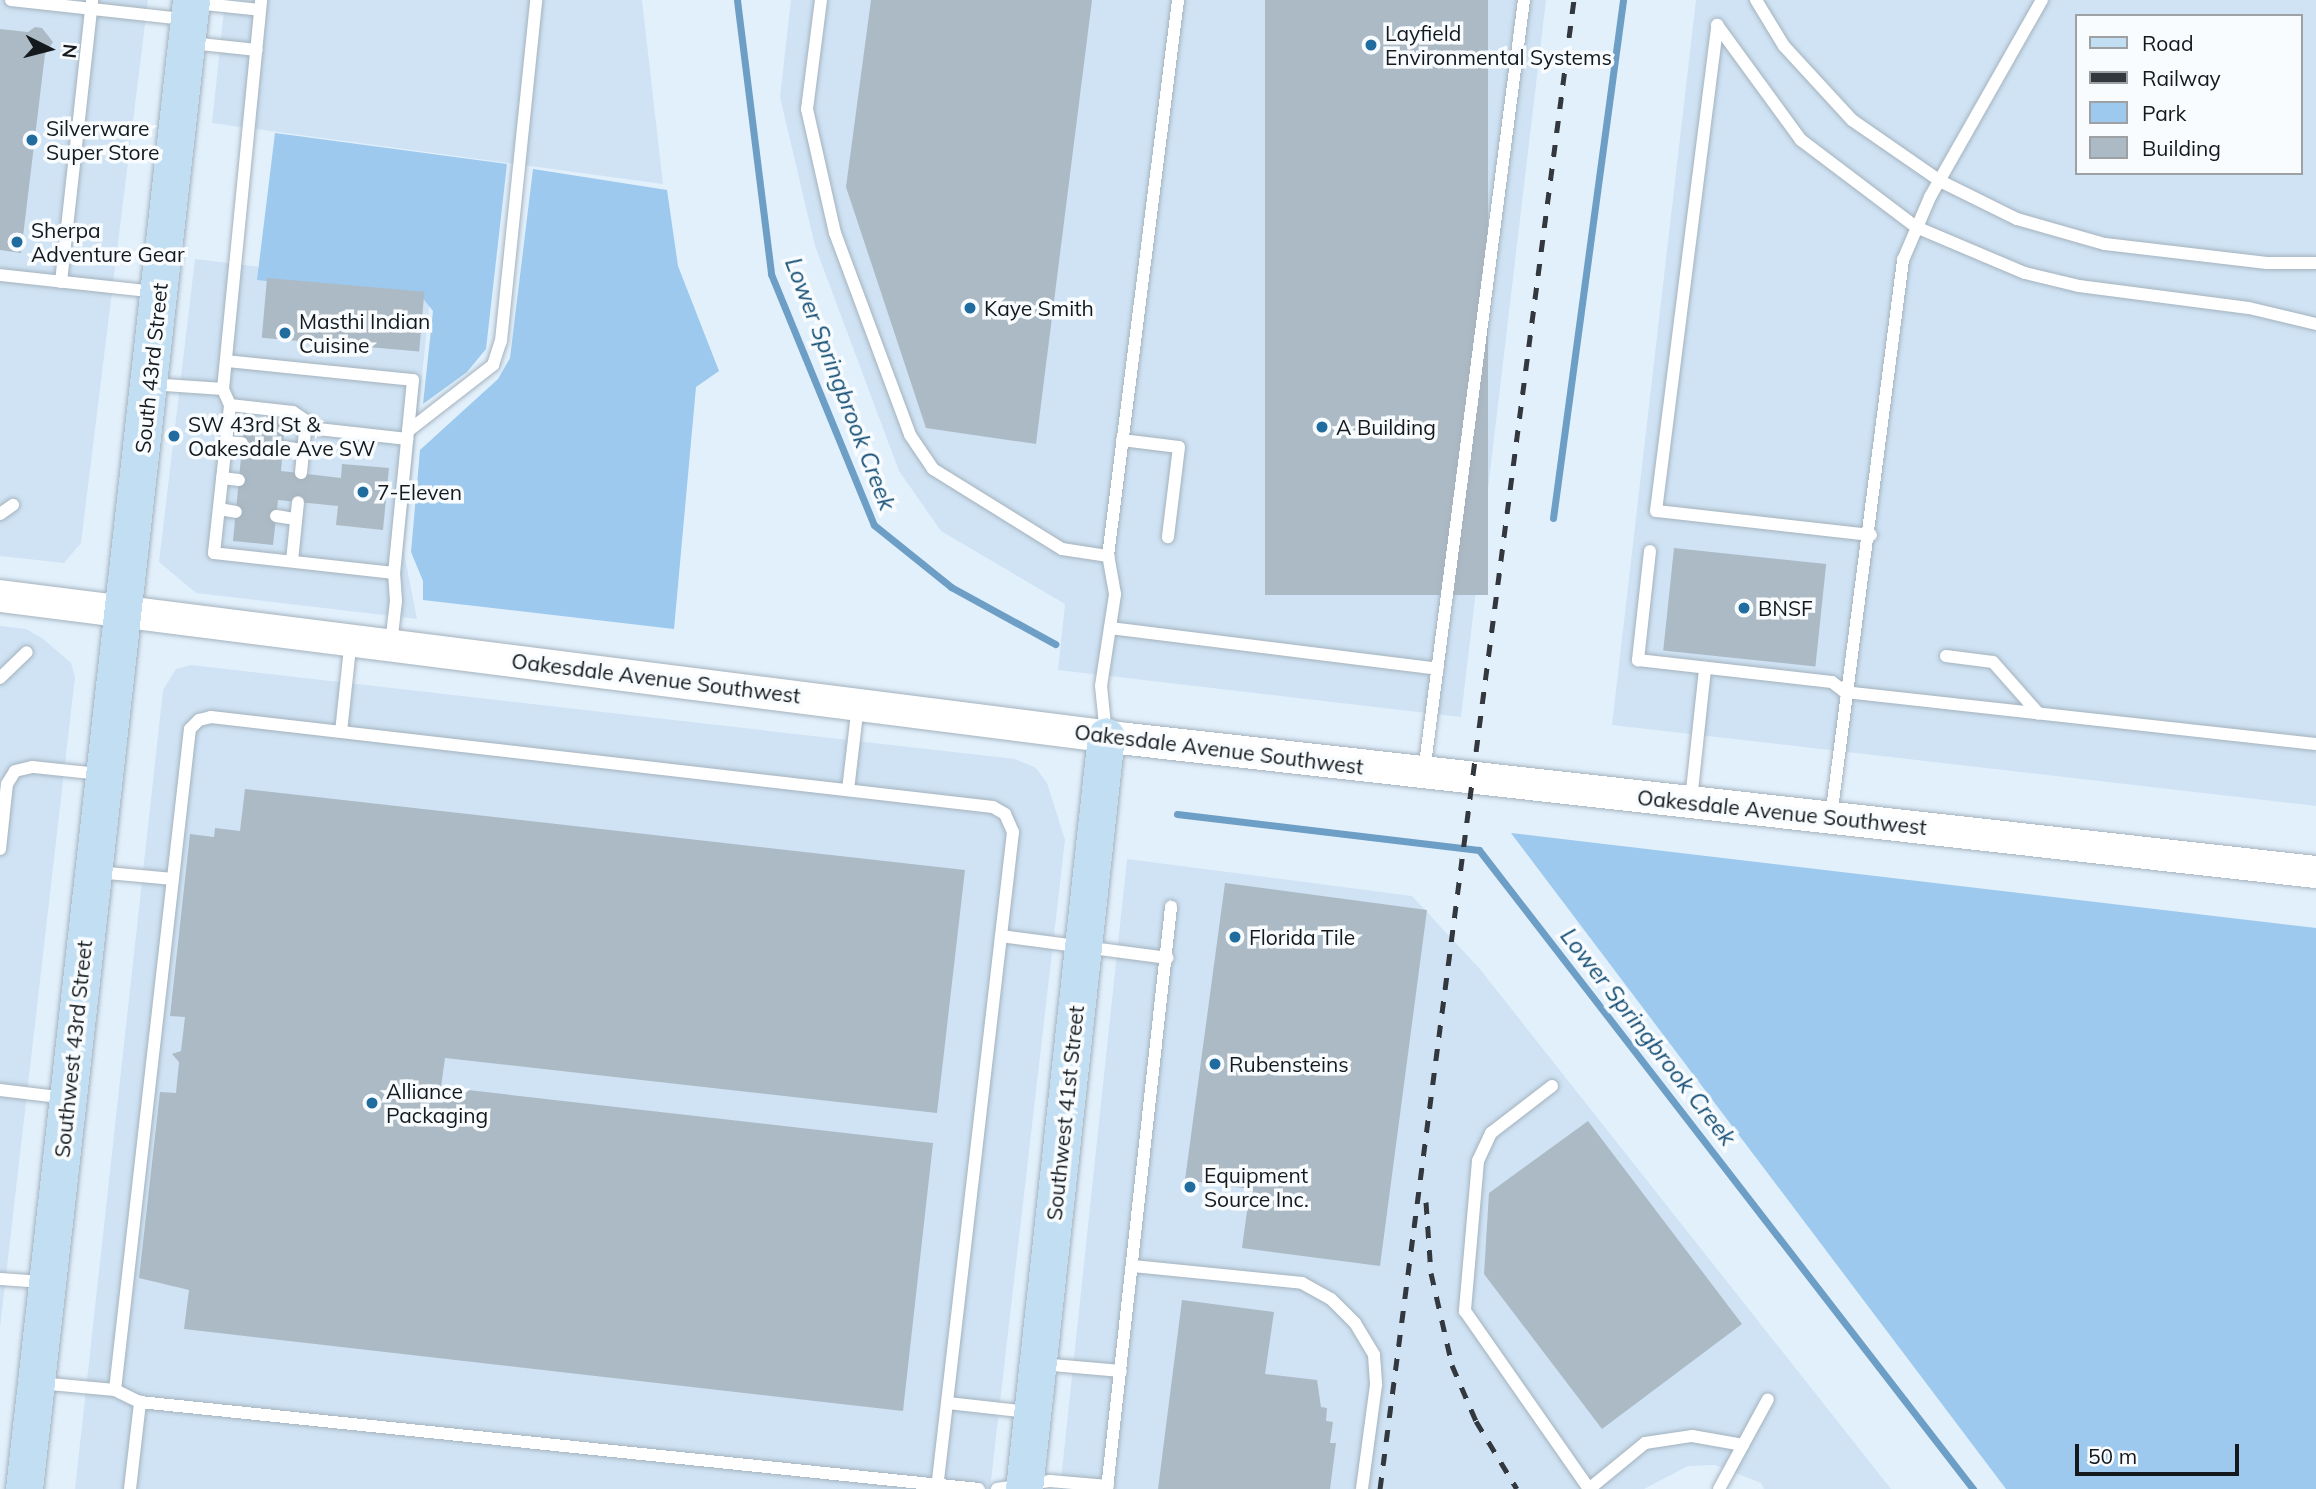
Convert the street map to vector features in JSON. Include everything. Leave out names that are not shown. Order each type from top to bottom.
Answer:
[{"type":"main road","name":"South 43rd Street","points":[[124,610],[190,16]]},
{"type":"main road","name":"Southwest 43rd Street","points":[[24,1489],[124,610]]},
{"type":"main road","name":"Southwest 41st Street","points":[[1015,1487],[1032,1412],[1038,1364],[1106,736]]},
{"type":"street","name":"Oakesdale Avenue Southwest","points":[[0,596],[1106,736],[2316,872]]},
{"type":"lane","points":[[10,0],[91,4],[190,16],[261,5],[223,389],[230,405],[214,553],[394,573]]},
{"type":"lane","points":[[230,405],[293,412],[318,429],[407,435],[493,365],[501,341],[536,0]]},
{"type":"lane","points":[[821,0],[807,109],[835,233],[910,435],[933,469],[1062,549],[1108,556]]},
{"type":"lane","points":[[1106,736],[1101,686],[1115,594],[1108,556],[1178,0]]},
{"type":"lane","points":[[1424,772],[1524,0]]},
{"type":"lane","points":[[1756,0],[1784,46],[1852,120],[1940,181],[2017,219],[2105,244],[2267,263],[2316,263]]},
{"type":"lane","points":[[1831,818],[1845,692],[1871,535],[1903,260],[1916,227],[1940,181],[2042,0]]},
{"type":"lane","points":[[61,282],[91,4]]},
{"type":"lane","points":[[190,16],[257,50]]},
{"type":"lane","points":[[1871,535],[1656,511],[1717,25],[1801,140],[1916,227],[2025,273],[2079,286],[2249,308],[2316,324]]},
{"type":"lane","points":[[0,275],[160,292]]},
{"type":"lane","points":[[226,361],[413,380],[394,573],[396,600],[391,644]]},
{"type":"lane","points":[[149,384],[223,389]]},
{"type":"lane","points":[[301,473],[306,421]]},
{"type":"lane","points":[[1122,440],[1179,447],[1168,537]]},
{"type":"lane","points":[[226,442],[243,443]]},
{"type":"lane","points":[[283,447],[303,450]]},
{"type":"lane","points":[[222,478],[239,480]]},
{"type":"lane","points":[[292,561],[298,502]]},
{"type":"lane","points":[[0,514],[13,505]]},
{"type":"lane","points":[[219,509],[236,512]]},
{"type":"lane","points":[[276,516],[296,519]]},
{"type":"lane","points":[[1650,551],[1638,660],[1832,682],[1845,692],[2316,744]]},
{"type":"lane","points":[[1110,628],[1437,669]]},
{"type":"lane","points":[[341,732],[351,639]]},
{"type":"lane","points":[[0,678],[27,652]]},
{"type":"lane","points":[[1946,656],[1993,662],[2039,714]]},
{"type":"lane","points":[[1691,802],[1705,668]]},
{"type":"lane","points":[[848,790],[858,704]]},
{"type":"lane","points":[[115,1390],[190,729],[199,720],[211,717],[993,807],[1005,814],[1013,832],[937,1487]]},
{"type":"lane","points":[[0,849],[7,784],[15,771],[33,767],[104,775]]},
{"type":"lane","points":[[93,871],[173,879]]},
{"type":"lane","points":[[1015,1487],[1107,1488],[1168,958],[1171,907]]},
{"type":"lane","points":[[1001,936],[1168,958]]},
{"type":"lane","points":[[1552,1086],[1490,1133],[1478,1161],[1465,1311],[1589,1489],[1645,1443],[1692,1436],[1743,1445]]},
{"type":"lane","points":[[0,1090],[68,1098]]},
{"type":"lane","points":[[1133,1266],[1302,1283],[1347,1315],[1374,1355],[1376,1385],[1362,1489]]},
{"type":"lane","points":[[0,1279],[47,1283]]},
{"type":"lane","points":[[1038,1364],[1121,1371]]},
{"type":"lane","points":[[36,1382],[115,1390],[140,1402],[937,1487],[979,1489]]},
{"type":"lane","points":[[1719,1489],[1768,1399]]},
{"type":"lane","points":[[130,1489],[140,1402]]},
{"type":"lane","points":[[948,1403],[1032,1412]]},
{"type":"shaded area","points":[[0,0],[148,0],[81,543],[64,563],[0,556]]},
{"type":"shaded area","points":[[225,0],[642,0],[663,184],[212,123]]},
{"type":"shaded area","points":[[791,0],[1546,0],[1461,717],[1058,670],[1065,604],[941,531],[899,471],[815,246],[780,97]]},
{"type":"shaded area","points":[[1696,0],[2316,0],[2316,806],[1612,725]]},
{"type":"shaded area","points":[[195,259],[431,288],[404,553],[417,619],[196,593],[159,562]]},
{"type":"shaded area","points":[[0,626],[26,629],[42,638],[71,663],[75,677],[0,1328]]},
{"type":"shaded area","points":[[191,665],[1015,759],[1036,768],[1047,783],[1065,840],[990,1489],[75,1489],[163,690],[176,669]]},
{"type":"shaded area","points":[[1127,859],[1412,896],[1479,968],[1891,1489],[1764,1489],[1761,1483],[1715,1465],[1688,1466],[1644,1489],[1060,1489]]},
{"type":"green space","points":[[275,133],[507,164],[486,349],[467,372],[423,404],[433,311],[421,296],[257,280]]},
{"type":"green space","points":[[533,169],[667,190],[678,266],[719,371],[696,387],[674,629],[423,600],[423,581],[411,552],[420,450],[498,379],[510,358]]},
{"type":"green space","points":[[1511,833],[2316,928],[2316,1489],[2006,1489]]},
{"type":"building","name":"Kaye Smith","points":[[871,0],[1092,0],[1036,444],[926,428],[846,187]]},
{"type":"building","name":"A Building","points":[[1265,0],[1488,0],[1488,595],[1265,595]]},
{"type":"building","points":[[35,27],[42,28],[53,42],[45,54],[21,253],[0,250],[0,29],[28,32]]},
{"type":"building","points":[[267,278],[424,292],[419,352],[262,338]]},
{"type":"building","name":"7-Eleven","points":[[245,416],[285,420],[281,471],[341,478],[342,464],[389,468],[383,530],[336,525],[338,506],[278,500],[273,545],[233,541]]},
{"type":"building","name":"BNSF","points":[[1674,548],[1826,564],[1815,666],[1663,650]]},
{"type":"building","name":"Alliance Packaging","points":[[245,789],[965,870],[937,1113],[445,1058],[441,1087],[933,1143],[903,1411],[184,1329],[189,1290],[139,1278],[160,1092],[176,1093],[179,1062],[172,1054],[181,1051],[185,1017],[170,1016],[190,834],[214,837],[215,828],[240,831]]},
{"type":"building","points":[[1225,883],[1427,910],[1380,1266],[1242,1248],[1250,1189],[1185,1180]]},
{"type":"building","points":[[1588,1121],[1742,1324],[1602,1429],[1484,1274],[1489,1193]]},
{"type":"building","points":[[1182,1300],[1274,1312],[1265,1374],[1317,1380],[1321,1407],[1327,1408],[1326,1421],[1333,1422],[1330,1443],[1336,1443],[1330,1489],[1158,1489]]},
{"type":"waterway","name":"Lower Springbrook Creek","points":[[737,0],[771,274],[874,525],[951,587],[1055,644]]},
{"type":"waterway","points":[[1553,518],[1623,0]]},
{"type":"waterway","name":"Lower Springbrook Creek","points":[[1177,814],[1479,850],[1973,1489]]},
{"type":"railway","points":[[1380,1489],[1574,0]]},
{"type":"railway","points":[[1426,1202],[1431,1273],[1452,1365],[1476,1421],[1517,1489]]},
{"type":"place","name":"Layfield Environmental Systems","points":[[1371,45]]},
{"type":"place","name":"Silverware Super Store","points":[[32,140]]},
{"type":"place","name":"Sherpa Adventure Gear","points":[[17,242]]},
{"type":"place","name":"Kaye Smith","points":[[970,308]]},
{"type":"place","name":"Masthi Indian Cuisine","points":[[285,333]]},
{"type":"place","name":"A Building","points":[[1322,427]]},
{"type":"place","name":"SW 43rd St & Oakesdale Ave SW","points":[[174,436]]},
{"type":"place","name":"7-Eleven","points":[[363,492]]},
{"type":"place","name":"BNSF","points":[[1744,608]]},
{"type":"place","name":"Florida Tile","points":[[1235,937]]},
{"type":"place","name":"Rubensteins","points":[[1215,1064]]},
{"type":"place","name":"Alliance Packaging","points":[[372,1103]]},
{"type":"place","name":"Equipment Source Inc.","points":[[1190,1187]]}]
